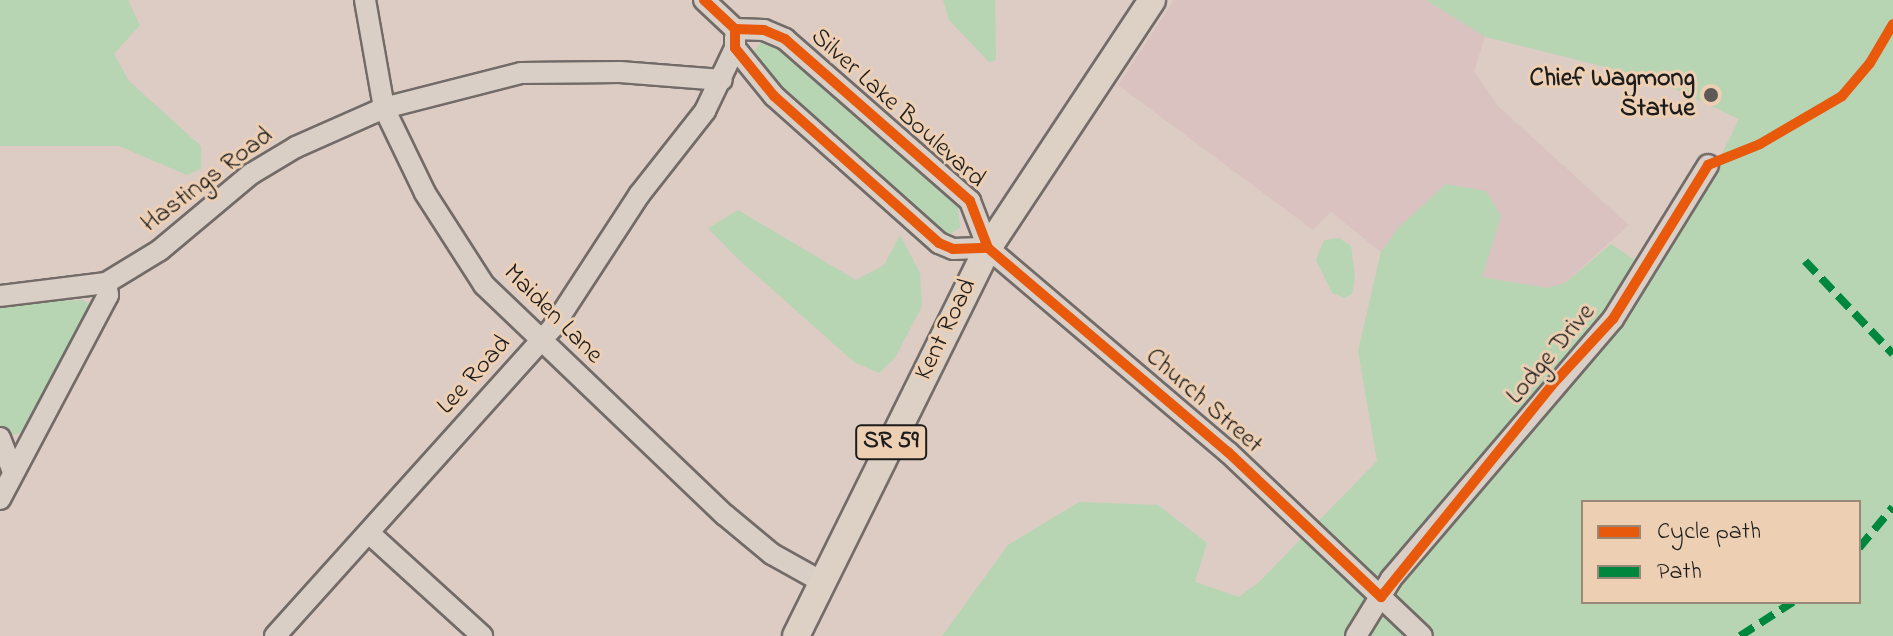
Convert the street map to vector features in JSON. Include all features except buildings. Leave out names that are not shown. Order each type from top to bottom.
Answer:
[{"type":"main road","name":"Kent Road","points":[[796,636],[988,248],[1152,0]]},
{"type":"street","name":"Maiden Lane","points":[[365,0],[384,108],[456,248],[539,343],[725,515],[782,562],[822,582]]},
{"type":"street","points":[[704,0],[735,38],[774,96],[939,243],[953,249],[988,248]]},
{"type":"street","name":"Silver Lake Boulevard","points":[[735,38],[764,30],[785,39],[970,201],[988,248]]},
{"type":"street","name":"Lee Road","points":[[275,636],[539,343],[722,80],[735,38]]},
{"type":"street","name":"Hastings Road","points":[[106,283],[160,250],[251,174],[296,147],[384,108],[521,73],[620,72],[722,80]]},
{"type":"street","name":"Lodge Drive","points":[[1356,636],[1381,597],[1552,385],[1613,319],[1708,165]]},
{"type":"street","name":"Church Street","points":[[988,248],[1228,452],[1422,636]]},
{"type":"street","points":[[0,296],[106,283],[108,295],[12,469],[0,499]]},
{"type":"street","points":[[0,438],[12,469]]},
{"type":"street","points":[[369,533],[482,636]]},
{"type":"shaded area","points":[[1174,0],[1426,0],[1485,37],[1474,71],[1499,107],[1629,225],[1565,283],[1547,288],[1481,277],[1488,251],[1398,228],[1381,252],[1331,212],[1313,230],[1118,85]]},
{"type":"green space","points":[[0,0],[128,0],[140,25],[114,54],[129,81],[201,146],[201,169],[187,175],[119,146],[0,146]]},
{"type":"green space","points":[[943,0],[995,0],[996,60],[989,62],[949,20]]},
{"type":"green space","points":[[1426,0],[1893,0],[1893,636],[942,636],[1008,545],[1079,502],[1158,505],[1207,543],[1195,582],[1239,597],[1259,582],[1377,461],[1358,351],[1381,252],[1398,228],[1446,184],[1486,191],[1501,216],[1482,277],[1547,288],[1565,283],[1611,244],[1635,260],[1636,272],[1703,192],[1739,119],[1653,79],[1485,37]]},
{"type":"green space","points":[[762,41],[774,45],[958,207],[960,228],[948,235],[941,233],[757,70],[749,57]]},
{"type":"green space","points":[[738,210],[856,280],[884,265],[900,235],[920,273],[922,306],[895,358],[879,373],[854,362],[737,258],[708,228]]},
{"type":"green space","points":[[1339,238],[1351,246],[1355,278],[1352,294],[1345,298],[1332,293],[1316,260],[1324,240]]},
{"type":"green space","points":[[83,300],[94,307],[22,432],[7,437],[0,426],[0,303]]},
{"type":"marked path","points":[[1805,261],[1893,354]]},
{"type":"marked path","points":[[1861,546],[1893,507]]},
{"type":"marked path","points":[[1740,636],[1790,604]]},
{"type":"cycle path","points":[[704,0],[735,29],[764,30],[785,39],[970,201],[988,248]]},
{"type":"cycle path","points":[[988,248],[1228,452],[1381,597],[1552,385],[1613,319],[1708,165],[1760,144],[1842,96],[1870,63],[1893,24]]},
{"type":"cycle path","points":[[735,29],[735,48],[774,96],[939,243],[953,249],[988,248]]},
{"type":"place","name":"Chief Wagmong Statue","points":[[1711,95]]}]
